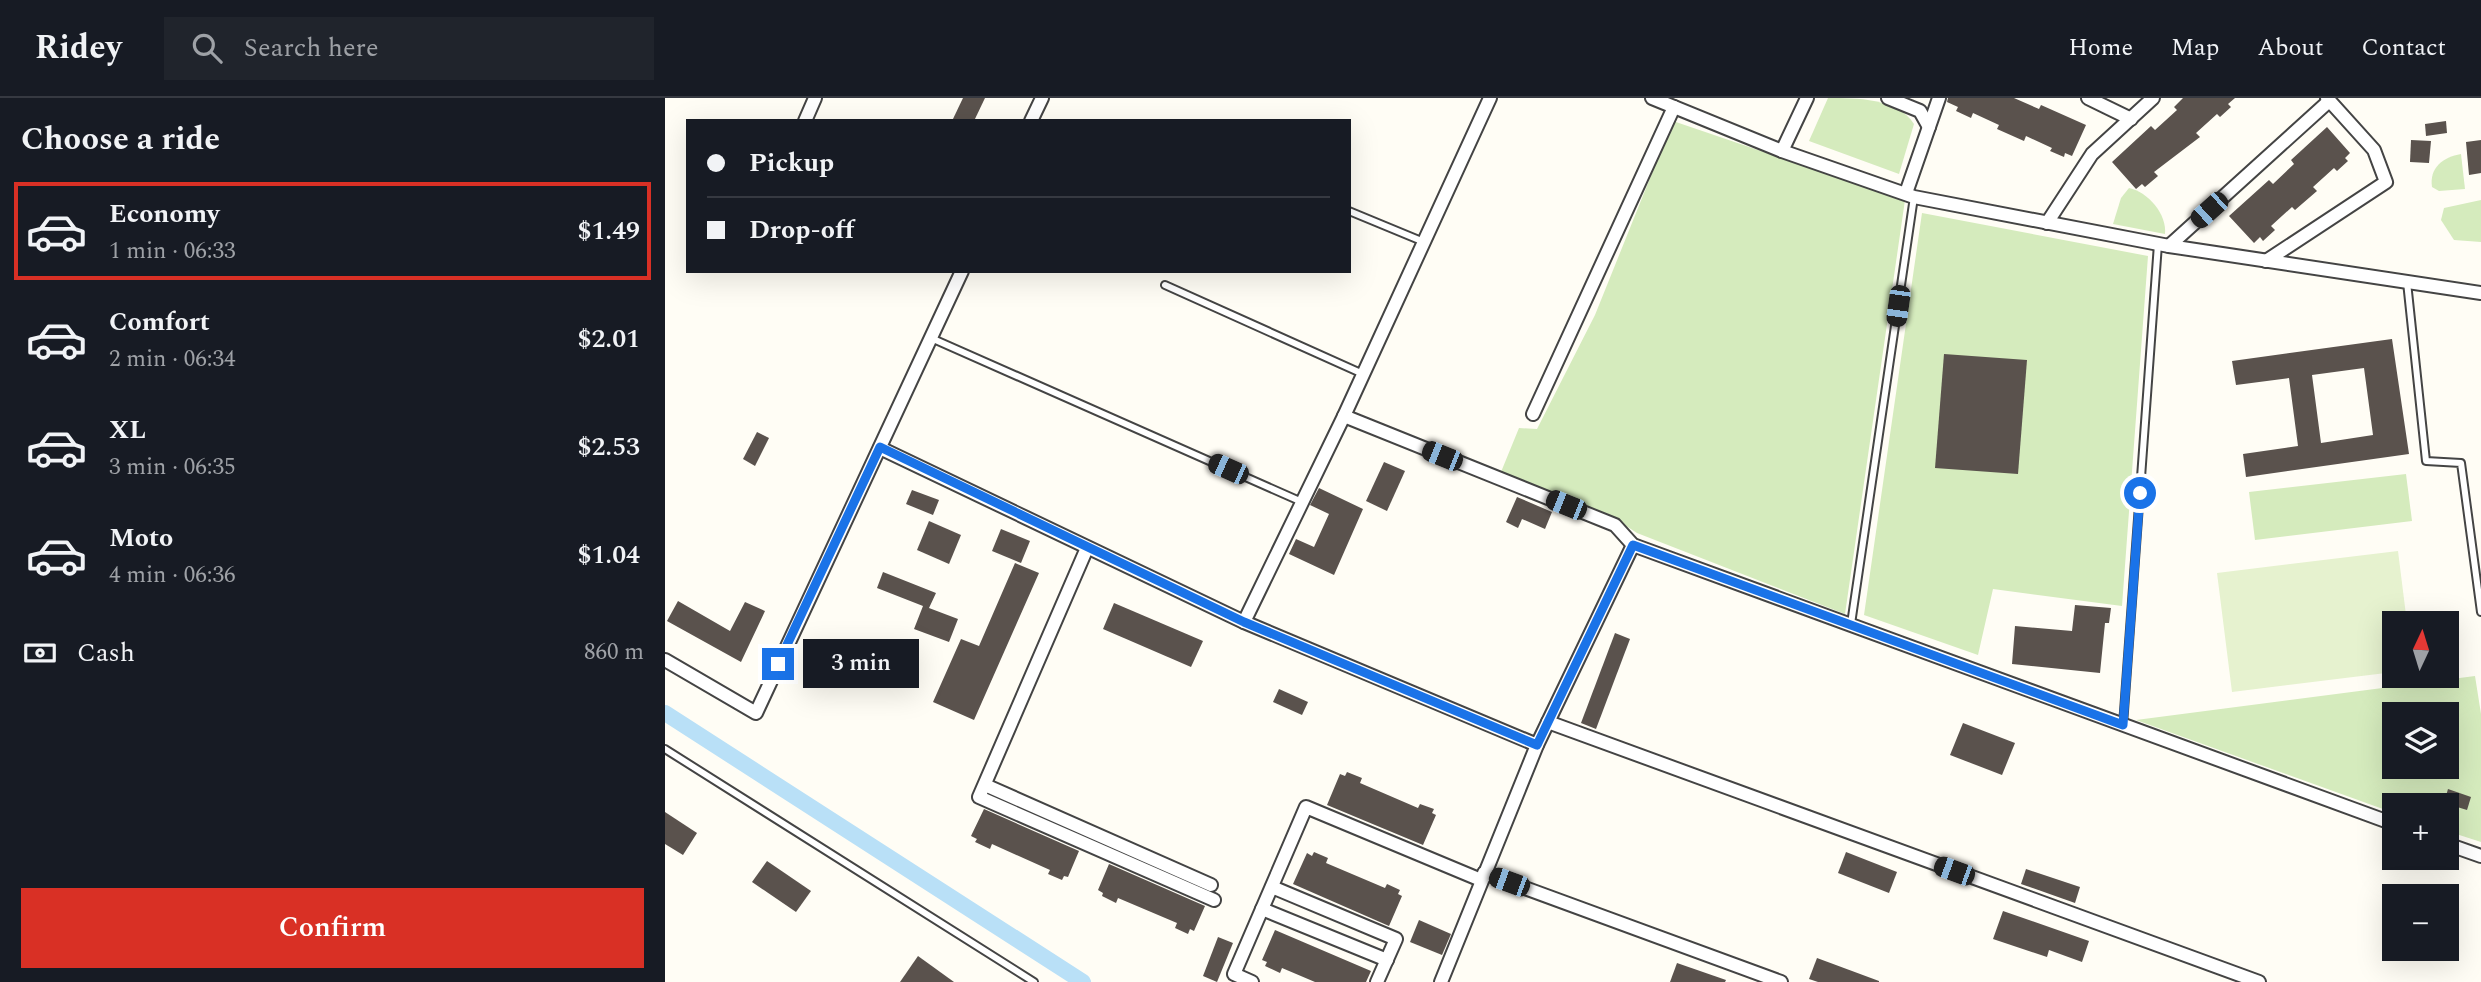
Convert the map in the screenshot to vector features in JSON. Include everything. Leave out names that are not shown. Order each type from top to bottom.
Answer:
[{"type":"street","points":[[806,119],[815,98]]},
{"type":"street","points":[[1032,119],[1042,98]]},
{"type":"street","points":[[1244,622],[1363,374],[1490,98]]},
{"type":"street","points":[[1653,98],[1782,151],[1910,195],[2163,245],[2481,293]]},
{"type":"street","points":[[1782,151],[1807,98]]},
{"type":"street","points":[[1888,98],[1920,111],[1929,127]]},
{"type":"street","points":[[1910,195],[1939,98]]},
{"type":"street","points":[[2088,98],[2131,119]]},
{"type":"street","points":[[2047,223],[2092,154],[2153,98]]},
{"type":"street","points":[[2163,245],[2328,100],[2374,150],[2386,182],[2266,261]]},
{"type":"street","points":[[1533,414],[1674,107]]},
{"type":"street","points":[[665,660],[756,713],[961,273]]},
{"type":"street","points":[[1343,416],[1615,525],[1633,545],[2382,820]]},
{"type":"street","points":[[880,447],[1244,622],[1537,745]]},
{"type":"street","points":[[1441,982],[1537,745],[1633,545]]},
{"type":"street","points":[[1087,548],[979,797],[1214,900]]},
{"type":"street","points":[[1548,722],[2259,982]]},
{"type":"street","points":[[985,785],[1211,885]]},
{"type":"street","points":[[1252,982],[1234,974],[1306,807],[1482,877],[1781,982]]},
{"type":"street","points":[[2459,848],[2481,856]]},
{"type":"street","points":[[1272,887],[1396,939],[1377,982]]},
{"type":"street","points":[[1262,909],[1387,960]]},
{"type":"lane","points":[[1851,625],[1910,195]]},
{"type":"lane","points":[[1351,212],[1424,242]]},
{"type":"lane","points":[[2123,725],[2163,245]]},
{"type":"lane","points":[[2407,282],[2426,461],[2461,463],[2481,612]]},
{"type":"lane","points":[[1165,285],[1363,374]]},
{"type":"lane","points":[[931,338],[1302,502]]},
{"type":"lane","points":[[665,748],[1034,982]]},
{"type":"green space","points":[[1828,98],[1875,101],[1907,115],[1914,124],[1899,174],[1809,141]]},
{"type":"green space","points":[[1673,121],[1905,200],[1845,614],[1637,533],[1614,518],[1501,472],[1519,428],[1537,429],[1595,315]]},
{"type":"green space","points":[[2461,154],[2465,189],[2439,191],[2432,187],[2433,174],[2439,164]]},
{"type":"green space","points":[[2129,188],[2143,194],[2155,205],[2163,219],[2165,234],[2113,224],[2121,198]]},
{"type":"green space","points":[[2481,200],[2481,242],[2454,240],[2441,220],[2444,208]]},
{"type":"green space","points":[[1922,213],[2148,256],[2122,606],[1993,589],[1978,655],[1864,615]]},
{"type":"green space","points":[[2406,474],[2412,521],[2255,540],[2249,492]]},
{"type":"green space","points":[[2398,551],[2406,611],[2382,611],[2382,673],[2232,692],[2217,573]]},
{"type":"green space","points":[[2475,676],[2481,714],[2481,842],[2459,835],[2459,793],[2382,793],[2382,809],[2136,720],[2383,688],[2459,688],[2459,678]]},
{"type":"building","points":[[963,98],[985,98],[975,119],[953,119]]},
{"type":"building","points":[[1948,98],[2014,98],[2039,109],[2041,105],[2086,125],[2072,156],[2065,153],[2064,157],[2026,136],[2024,141],[1997,129],[1999,125],[1973,113],[1971,118],[1956,111],[1958,107],[1947,102]]},
{"type":"building","points":[[2183,98],[2235,98],[2228,104],[2231,107],[2220,117],[2217,114],[2196,133],[2200,137],[2154,172],[2158,176],[2145,187],[2142,184],[2136,189],[2112,162],[2151,126],[2155,130],[2177,110],[2174,107]]},
{"type":"building","points":[[2446,121],[2447,133],[2426,136],[2425,124]]},
{"type":"building","points":[[2327,127],[2350,153],[2345,158],[2348,161],[2337,171],[2334,168],[2313,187],[2317,191],[2295,210],[2292,207],[2271,226],[2275,230],[2263,241],[2260,237],[2254,243],[2229,216],[2269,180],[2273,184],[2294,164],[2291,160]]},
{"type":"building","points":[[2411,140],[2431,141],[2429,163],[2410,162]]},
{"type":"building","points":[[2481,140],[2481,173],[2469,175],[2466,142]]},
{"type":"building","points":[[2392,339],[2409,454],[2246,477],[2243,454],[2298,446],[2289,378],[2236,385],[2232,361]],"holes":[[[2364,368],[2373,435],[2321,443],[2312,375]]]},
{"type":"building","points":[[1944,354],[2027,360],[2018,474],[1935,468]]},
{"type":"building","points":[[757,432],[769,438],[755,466],[743,459]]},
{"type":"building","points":[[1384,462],[1405,471],[1387,511],[1366,501]]},
{"type":"building","points":[[1319,488],[1363,509],[1334,575],[1289,554],[1296,539],[1314,547],[1329,514],[1310,505]]},
{"type":"building","points":[[912,490],[939,500],[933,515],[906,504]]},
{"type":"building","points":[[1517,497],[1552,512],[1545,529],[1522,519],[1518,528],[1506,522]]},
{"type":"building","points":[[929,521],[961,535],[949,564],[917,550]]},
{"type":"building","points":[[1001,529],[1030,541],[1021,563],[992,551]]},
{"type":"building","points":[[1015,563],[1039,573],[974,720],[933,702],[961,639],[979,646]]},
{"type":"building","points":[[883,572],[936,593],[929,608],[958,619],[949,642],[914,629],[923,606],[877,588]]},
{"type":"building","points":[[678,601],[730,631],[745,602],[765,611],[741,662],[667,621]]},
{"type":"building","points":[[1114,603],[1203,641],[1191,667],[1103,629]]},
{"type":"building","points":[[2075,605],[2111,608],[2109,623],[2105,623],[2100,673],[2012,664],[2015,626],[2072,631]]},
{"type":"building","points":[[1615,633],[1630,639],[1596,729],[1581,723]]},
{"type":"building","points":[[828,641],[881,663],[872,684],[819,662]]},
{"type":"building","points":[[1279,689],[1308,702],[1302,715],[1273,702]]},
{"type":"building","points":[[1963,723],[2015,743],[2002,775],[1950,755]]},
{"type":"building","points":[[1347,772],[1362,778],[1360,783],[1418,808],[1420,804],[1434,809],[1432,813],[1436,815],[1423,845],[1327,805],[1340,774],[1345,776]]},
{"type":"building","points":[[2448,789],[2471,797],[2467,810],[2459,808],[2459,793],[2447,793]]},
{"type":"building","points":[[984,809],[1079,851],[1068,877],[1064,876],[1062,880],[1048,874],[1050,870],[992,844],[990,849],[975,842],[977,839],[971,836]]},
{"type":"building","points":[[665,812],[697,833],[683,855],[665,844]]},
{"type":"building","points":[[1314,852],[1328,858],[1326,863],[1385,888],[1387,884],[1400,890],[1398,894],[1402,896],[1389,926],[1293,884],[1307,853],[1312,856]]},
{"type":"building","points":[[1846,852],[1897,872],[1889,893],[1838,873]]},
{"type":"building","points":[[767,861],[811,891],[796,912],[752,882]]},
{"type":"building","points":[[1109,864],[1205,906],[1194,931],[1190,929],[1188,934],[1175,928],[1177,923],[1118,898],[1116,903],[1102,896],[1103,893],[1098,890]]},
{"type":"building","points":[[2026,869],[2080,887],[2075,903],[2021,884]]},
{"type":"building","points":[[2003,911],[2089,941],[2082,962],[2049,950],[2047,957],[1993,939]]},
{"type":"building","points":[[1419,920],[1451,934],[1442,955],[1410,942]]},
{"type":"building","points":[[1275,930],[1371,971],[1366,982],[1315,982],[1282,968],[1280,973],[1265,966],[1267,962],[1262,960]]},
{"type":"building","points":[[1218,937],[1233,943],[1217,982],[1203,976]]},
{"type":"building","points":[[918,956],[954,982],[900,982]]},
{"type":"building","points":[[1817,958],[1879,982],[1818,982],[1809,979]]},
{"type":"building","points":[[1677,963],[1726,980],[1670,982]]},
{"type":"waterway","points":[[665,713],[1083,982]]},
{"type":"route","points":[[778,664],[880,447],[1244,622],[1537,745],[1633,545],[2123,725],[2140,493]]}]
